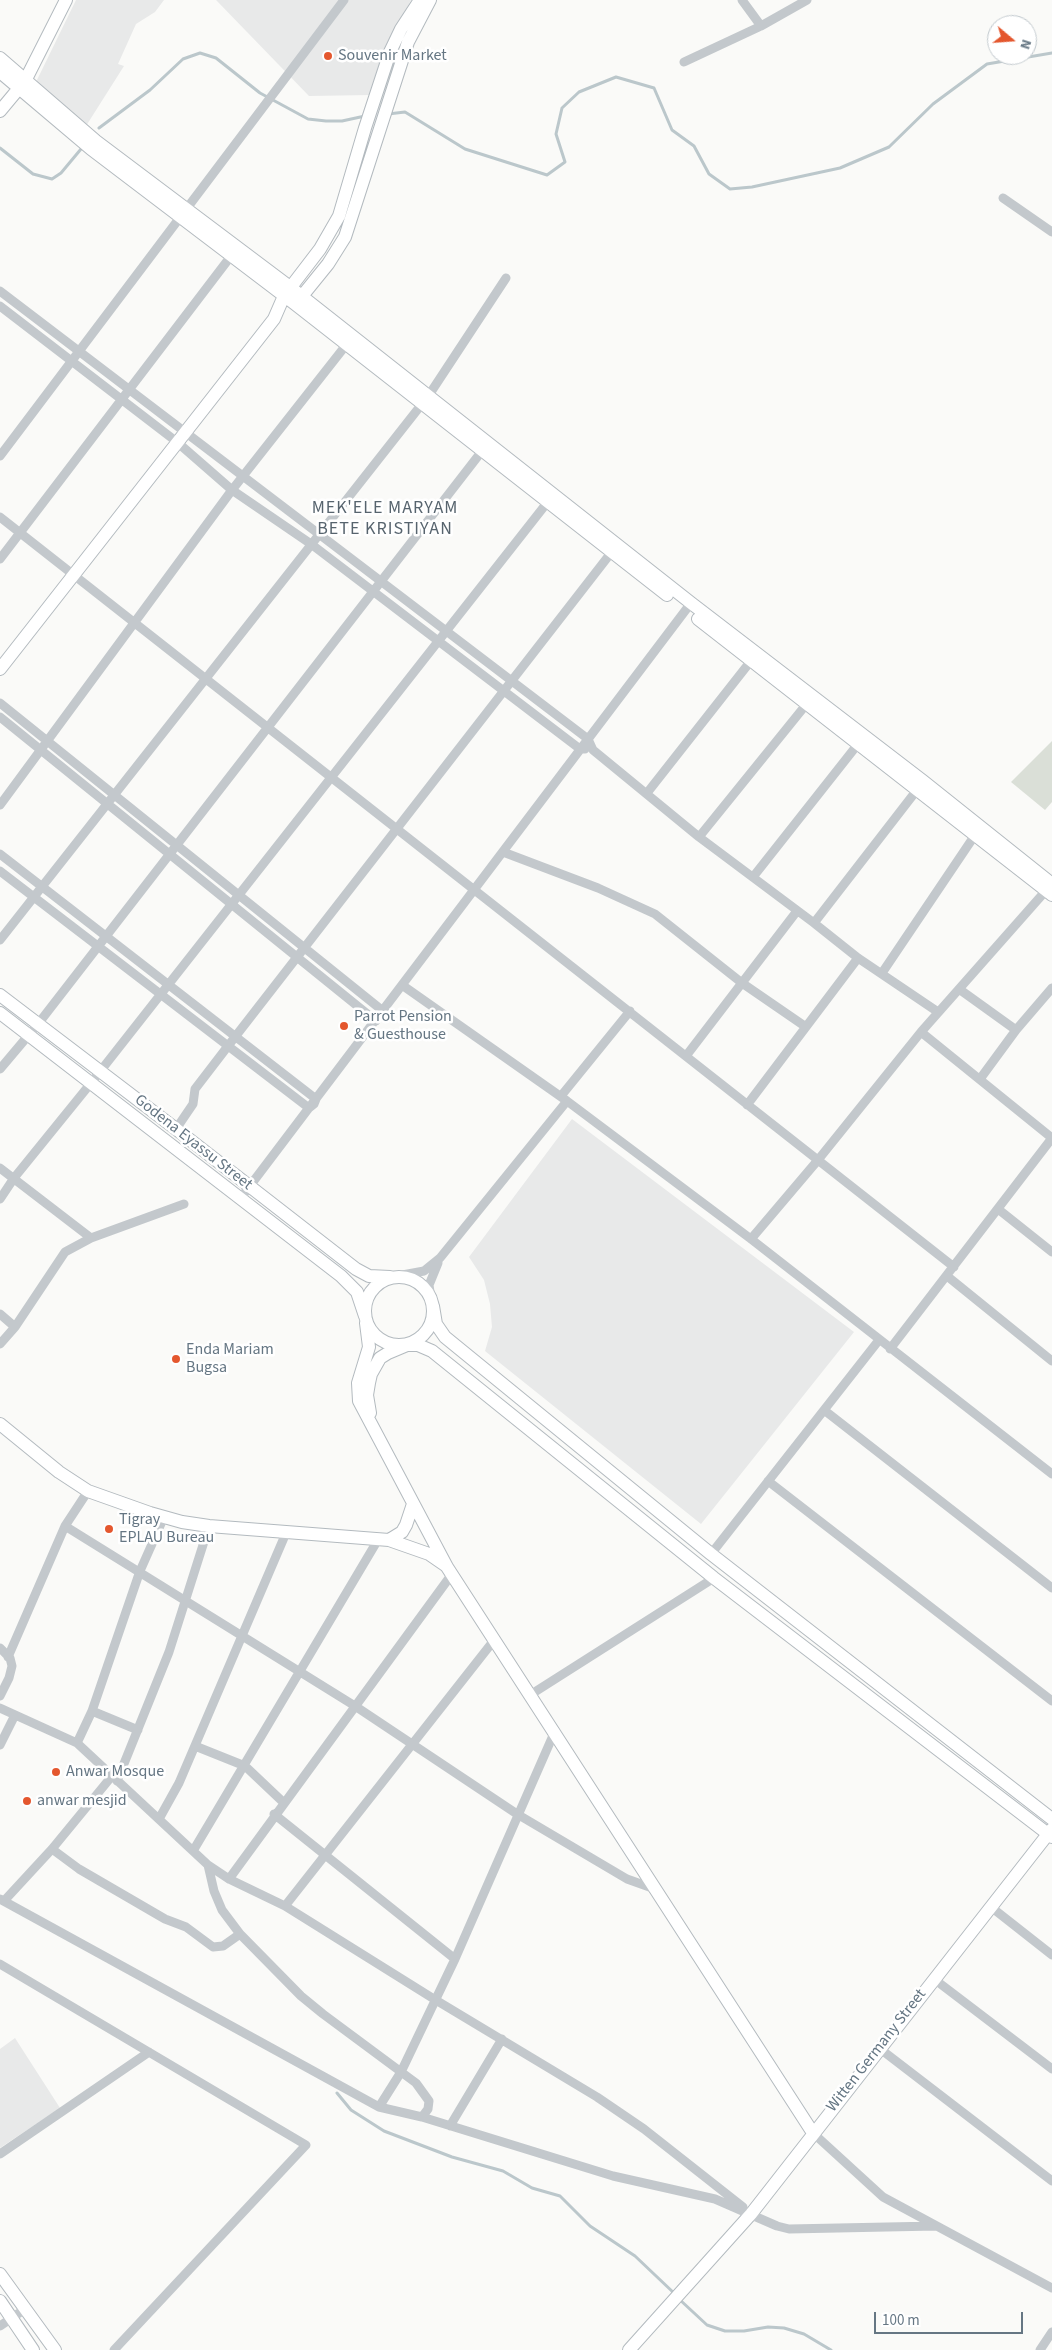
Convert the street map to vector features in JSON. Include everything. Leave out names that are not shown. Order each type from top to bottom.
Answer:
[{"type":"street","points":[[0,111],[23,85],[66,0]]},
{"type":"street","points":[[0,456],[344,0]]},
{"type":"street","points":[[0,670],[274,319],[287,292],[320,249],[339,216],[375,95],[396,40],[420,0]]},
{"type":"street","points":[[274,319],[299,300],[328,264],[345,236],[408,42],[430,0]]},
{"type":"street","points":[[742,0],[761,26]]},
{"type":"street","points":[[684,62],[761,26],[807,0]]},
{"type":"street","points":[[0,58],[23,85],[70,126],[287,292]]},
{"type":"street","points":[[0,72],[23,85]]},
{"type":"street","points":[[1003,198],[1052,232]]},
{"type":"street","points":[[184,213],[231,256],[299,300],[1050,890]]},
{"type":"street","points":[[0,559],[231,256]]},
{"type":"street","points":[[0,940],[425,399],[506,278]]},
{"type":"street","points":[[0,291],[588,739],[593,750],[699,837],[858,958],[938,1012]]},
{"type":"street","points":[[0,306],[177,442],[232,490],[311,544],[580,749],[593,750]]},
{"type":"street","points":[[0,805],[136,624],[232,490],[349,341]]},
{"type":"street","points":[[425,399],[482,451],[550,498]]},
{"type":"street","points":[[0,1069],[99,946],[482,451]]},
{"type":"street","points":[[0,1198],[550,498]]},
{"type":"street","points":[[0,517],[630,1010],[747,1105],[954,1267]]},
{"type":"street","points":[[176,1129],[193,1104],[195,1089],[235,1036],[614,549]]},
{"type":"street","points":[[689,606],[750,662],[810,701],[858,744],[920,786],[976,836],[1050,890]]},
{"type":"street","points":[[240,1199],[689,606]]},
{"type":"street","points":[[647,793],[750,662]]},
{"type":"street","points":[[699,837],[810,701]]},
{"type":"street","points":[[0,703],[383,1011]]},
{"type":"street","points":[[0,717],[376,1021]]},
{"type":"street","points":[[753,877],[858,744]]},
{"type":"street","points":[[814,923],[920,786]]},
{"type":"street","points":[[882,973],[976,836]]},
{"type":"street","points":[[503,852],[606,891],[655,914],[742,983],[806,1027]]},
{"type":"street","points":[[0,854],[316,1099]]},
{"type":"street","points":[[0,871],[309,1108]]},
{"type":"street","points":[[751,1239],[938,1012],[1050,890]]},
{"type":"street","points":[[686,1056],[797,911]]},
{"type":"street","points":[[747,1105],[858,958]]},
{"type":"street","points":[[402,985],[564,1098],[751,1239],[1052,1474]]},
{"type":"street","points":[[980,1079],[1016,1030],[1052,988]]},
{"type":"street","points":[[959,989],[1016,1030]]},
{"type":"street","name":"Godena Eyassu Street","points":[[0,995],[363,1274],[394,1277]]},
{"type":"street","points":[[630,1010],[440,1258],[424,1271],[394,1277],[372,1289],[366,1302],[369,1347],[360,1372],[357,1392],[359,1401],[450,1570],[813,2133],[883,2196],[1052,2288]]},
{"type":"street","name":"Godena Eyassu Street","points":[[0,1013],[347,1281],[360,1298],[366,1320]]},
{"type":"street","points":[[890,1349],[1052,1138],[921,1032]]},
{"type":"street","points":[[0,1168],[91,1238]]},
{"type":"street","points":[[0,1344],[15,1327],[64,1252],[91,1238],[184,1204]]},
{"type":"street","points":[[998,1209],[1052,1252]]},
{"type":"street","points":[[440,1258],[429,1285],[436,1324],[446,1337],[711,1554],[1052,1819]]},
{"type":"street","points":[[380,1439],[371,1417],[367,1395],[370,1374],[380,1358],[388,1352],[408,1344],[426,1333],[432,1320],[432,1302],[418,1282],[405,1276],[394,1277]]},
{"type":"street","points":[[946,1276],[1051,1359]]},
{"type":"street","points":[[0,1314],[15,1327]]},
{"type":"street","points":[[366,1320],[374,1335],[386,1343],[418,1345],[439,1355],[714,1578],[1050,1833]]},
{"type":"street","points":[[711,1554],[879,1340]]},
{"type":"street","points":[[824,1410],[1052,1588]]},
{"type":"street","points":[[0,1424],[59,1472],[88,1491],[164,1517],[209,1526],[384,1539],[429,1554],[450,1570]]},
{"type":"street","points":[[578,1467],[589,1453]]},
{"type":"street","points":[[768,1481],[1052,1701]]},
{"type":"street","points":[[8,1657],[65,1526],[88,1491]]},
{"type":"street","points":[[193,1851],[299,1673],[384,1539],[402,1532],[413,1504]]},
{"type":"street","points":[[77,1743],[92,1711],[140,1571],[164,1517]]},
{"type":"street","points":[[65,1526],[355,1706],[517,1814],[627,1879],[656,1889]]},
{"type":"street","points":[[209,1526],[169,1652],[138,1730],[114,1778],[52,1848],[2,1900],[379,2107],[422,2117],[613,2176],[715,2199],[777,2226],[790,2229],[936,2226]]},
{"type":"street","points":[[159,1819],[179,1783],[286,1533]]},
{"type":"street","points":[[228,1879],[355,1706],[450,1570]]},
{"type":"street","points":[[530,1694],[714,1578]]},
{"type":"street","points":[[285,1906],[495,1639]]},
{"type":"street","points":[[0,1648],[8,1657],[12,1666],[10,1678],[0,1696]]},
{"type":"street","points":[[868,1696],[878,1684]]},
{"type":"street","points":[[0,1708],[77,1743],[208,1865],[228,1879],[285,1906],[434,1999],[597,2097],[644,2129],[751,2214]]},
{"type":"street","points":[[92,1711],[138,1730]]},
{"type":"street","points":[[0,1745],[15,1715]]},
{"type":"street","points":[[379,2107],[401,2072],[434,1999],[455,1959],[555,1731]]},
{"type":"street","points":[[195,1746],[244,1766],[283,1802]]},
{"type":"street","points":[[274,1814],[455,1959]]},
{"type":"street","name":"Witten Germany Street","points":[[629,2350],[751,2214],[879,2048],[1050,1833]]},
{"type":"street","points":[[52,1848],[79,1868],[165,1919],[186,1927],[213,1947],[223,1946],[240,1934]]},
{"type":"street","points":[[208,1865],[219,1904],[240,1934],[301,1996],[416,2083],[429,2101],[428,2109],[422,2117]]},
{"type":"street","points":[[991,1908],[1052,1955]]},
{"type":"street","points":[[0,1964],[306,2145],[114,2350]]},
{"type":"street","points":[[934,1979],[1052,2070]]},
{"type":"street","points":[[450,2126],[502,2039]]},
{"type":"street","points":[[879,2048],[1052,2180]]},
{"type":"street","points":[[0,2154],[149,2052]]},
{"type":"street","points":[[0,2274],[55,2350]]},
{"type":"street","points":[[0,2301],[33,2350]]},
{"type":"street","points":[[0,2326],[24,2309]]},
{"type":"street","points":[[1040,2350],[1052,2332]]},
{"type":"shaded area","points":[[76,0],[164,0],[155,12],[136,24],[118,64],[124,66],[86,126],[36,82]]},
{"type":"shaded area","name":"Souvenir Market","points":[[216,0],[411,0],[392,38],[371,95],[309,96]]},
{"type":"shaded area","points":[[1052,741],[1052,802],[1045,810],[1011,782]]},
{"type":"shaded area","points":[[572,1119],[854,1332],[701,1524],[485,1351],[492,1327],[490,1304],[484,1280],[469,1257]]},
{"type":"shaded area","points":[[15,2038],[60,2108],[0,2148],[0,2049]]},
{"type":"waterway","points":[[99,128],[150,90],[183,59],[200,53],[216,58],[260,93],[308,119],[342,121],[365,116]]},
{"type":"waterway","points":[[388,114],[405,112],[465,149],[547,175],[565,162],[556,134],[562,108],[579,92],[616,77],[654,88],[672,130],[694,146],[709,174],[730,189],[752,187],[840,168],[889,147],[933,104],[987,64],[1052,53]]},
{"type":"waterway","points":[[0,148],[33,174],[52,179],[61,173],[81,149]]},
{"type":"waterway","points":[[337,2093],[351,2110],[384,2131],[452,2157],[503,2171],[532,2188],[560,2196],[590,2226],[635,2256],[675,2294]]},
{"type":"waterway","points":[[679,2299],[707,2325],[725,2331],[744,2331],[768,2327],[784,2328],[804,2334],[831,2350]]},
{"type":"place","name":"Souvenir Market","points":[[328,56]]},
{"type":"place","name":"Parrot Pension & Guesthouse","points":[[344,1026]]},
{"type":"place","name":"Enda Mariam Bugsa","points":[[176,1359]]},
{"type":"place","name":"Tigray EPLAU Bureau","points":[[109,1529]]},
{"type":"place","name":"Anwar Mosque","points":[[56,1772]]},
{"type":"place","name":"anwar mesjid","points":[[27,1801]]},
{"type":"district","name":"MEK'ELE MARYAM BETE KRISTIYAN","points":[[385,519]]}]
